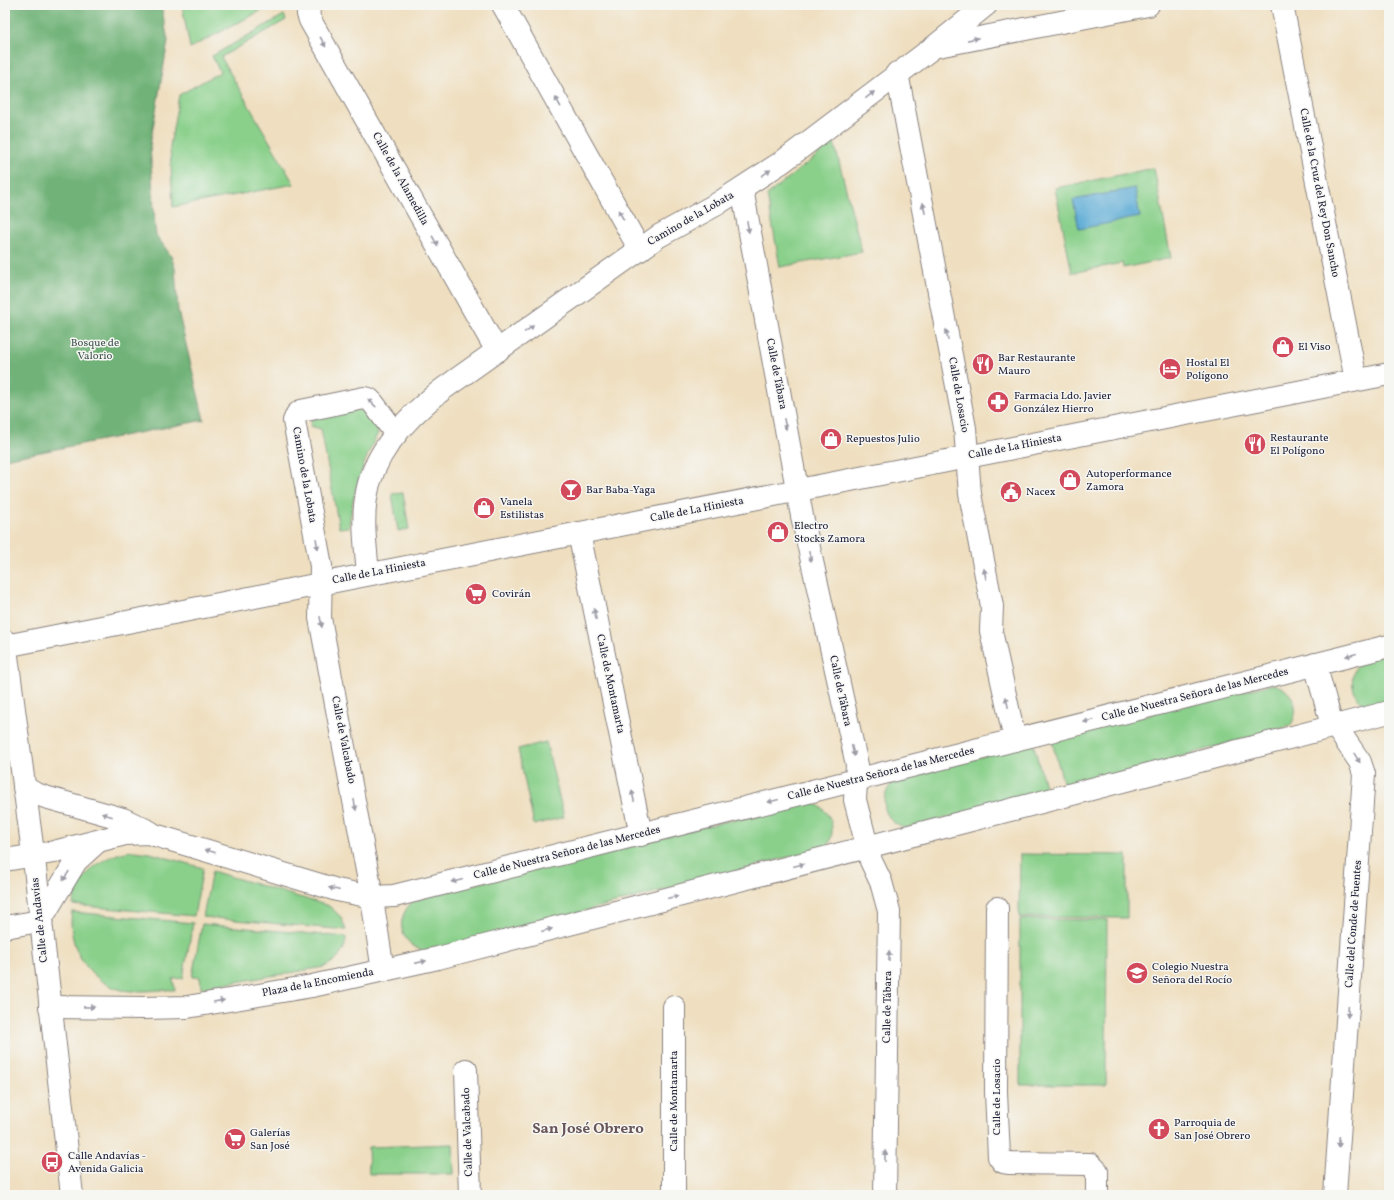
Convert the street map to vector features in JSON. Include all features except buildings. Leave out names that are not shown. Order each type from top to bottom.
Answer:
[{"type":"street","name":"Calle de la Alamedilla","points":[[310,5],[308,10],[310,20],[497,351]]},
{"type":"street","points":[[503,5],[640,250]]},
{"type":"street","name":"Camino de la Lobata","points":[[368,574],[364,519],[366,496],[376,466],[396,434],[413,414],[433,397],[640,250],[670,230],[706,211],[742,189],[796,152],[897,73],[935,46],[986,5]]},
{"type":"street","points":[[935,46],[1148,5]]},
{"type":"street","name":"Calle de la Cruz del Rey Don Sancho","points":[[1282,5],[1356,380]]},
{"type":"street","name":"Calle de Losacio","points":[[897,73],[965,428],[970,494],[992,606],[991,631],[1015,740]]},
{"type":"street","name":"Calle de Tábara","points":[[742,189],[797,490],[856,765],[855,800],[872,865],[882,882],[890,915],[885,1195]]},
{"type":"street","name":"Calle de La Hiniesta","points":[[5,644],[320,584],[1389,374]]},
{"type":"street","name":"Camino de la Lobata","points":[[320,584],[321,566],[295,429],[296,416],[301,411],[366,398],[376,406],[396,434]]},
{"type":"street","name":"Calle de Montamarta","points":[[579,533],[641,834]]},
{"type":"street","name":"Calle de Valcabado","points":[[320,584],[320,618],[372,897]]},
{"type":"street","name":"Calle de Andavías","points":[[5,644],[33,856],[72,1195]]},
{"type":"street","name":"Calle de Nuestra Señora de las Mercedes","points":[[372,897],[405,894],[1389,646]]},
{"type":"street","name":"Calle del Conde de Fuentes","points":[[1315,664],[1330,718],[1334,726],[1360,762],[1364,774],[1335,1195]]},
{"type":"street","points":[[383,971],[1389,712]]},
{"type":"street","points":[[24,787],[45,797],[122,819],[156,835],[326,888],[372,897]]},
{"type":"street","points":[[5,860],[33,856],[134,833],[156,835]]},
{"type":"street","points":[[5,927],[40,921],[76,861],[89,848],[103,839]]},
{"type":"street","name":"Plaza de la Encomienda","points":[[50,1007],[187,1007],[312,986],[383,971],[372,897]]},
{"type":"street","name":"Calle de Losacio","points":[[997,908],[996,1092],[999,1157],[1003,1162],[1010,1163],[1090,1164],[1097,1171],[1097,1195]]},
{"type":"street","name":"Calle de Montamarta","points":[[674,1007],[674,1195]]},
{"type":"street","name":"Calle de Valcabado","points":[[466,1070],[470,1195]]},
{"type":"green space","name":"Bosque de Valorio","points":[[5,5],[161,5],[168,41],[150,145],[155,227],[156,235],[171,256],[175,268],[178,311],[204,420],[5,459]]},
{"type":"green space","points":[[182,5],[272,5],[190,48]]},
{"type":"green space","points":[[284,15],[286,20],[221,57],[294,184],[173,207],[170,146],[179,95],[220,72],[212,56]]},
{"type":"green space","points":[[834,142],[862,252],[780,267],[767,195]]},
{"type":"green space","points":[[1154,168],[1171,258],[1123,268],[1122,263],[1072,273],[1055,188]]},
{"type":"green space","points":[[360,409],[366,412],[372,419],[377,426],[378,433],[359,478],[350,515],[349,527],[339,528],[321,429],[310,426],[312,419]]},
{"type":"green space","points":[[403,493],[409,529],[398,531],[392,494]]},
{"type":"green space","points":[[1389,652],[1389,705],[1375,707],[1364,704],[1358,699],[1355,693],[1352,679],[1354,672],[1362,661]]},
{"type":"green space","points":[[1273,684],[1286,690],[1294,700],[1294,720],[1290,726],[1065,789],[1051,738]]},
{"type":"green space","points":[[546,742],[564,817],[534,825],[518,749]]},
{"type":"green space","points":[[1033,742],[1047,794],[904,828],[897,825],[887,815],[884,802],[885,795],[893,782]]},
{"type":"green space","points":[[807,801],[821,807],[830,818],[832,832],[827,847],[429,952],[419,949],[411,944],[405,938],[402,930],[404,914],[408,906],[416,899]]},
{"type":"green space","points":[[134,851],[150,853],[203,868],[194,916],[73,905],[80,884],[94,867],[113,856]]},
{"type":"green space","points":[[1020,854],[1127,855],[1127,918],[1019,917]]},
{"type":"green space","points":[[212,871],[329,906],[341,917],[346,930],[203,917]]},
{"type":"green space","points":[[72,912],[193,923],[183,978],[173,979],[175,990],[122,990],[110,986],[99,979],[82,961],[76,950],[71,925]]},
{"type":"green space","points":[[1020,919],[1107,920],[1106,1085],[1020,1085]]},
{"type":"green space","points":[[202,924],[346,937],[346,942],[337,959],[324,967],[201,988],[200,977],[192,977]]},
{"type":"green space","points":[[453,1144],[454,1174],[369,1174],[368,1147]]},
{"type":"water","points":[[1135,188],[1140,217],[1079,229],[1073,200]]},
{"type":"place","name":"El Viso","points":[[1283,347]]},
{"type":"place","name":"Bar Restaurante Mauro","points":[[983,364]]},
{"type":"place","name":"Hostal El Polígono","points":[[1170,369]]},
{"type":"place","name":"Farmacia Ldo. Javier González Hierro","points":[[998,402]]},
{"type":"place","name":"Repuestos Julio","points":[[831,439]]},
{"type":"place","name":"Restaurante El Polígono","points":[[1255,444]]},
{"type":"place","name":"Autoperformance Zamora","points":[[1070,480]]},
{"type":"place","name":"Bar Baba-Yaga","points":[[571,490]]},
{"type":"place","name":"Nacex","points":[[1011,492]]},
{"type":"place","name":"Vanela Estilistas","points":[[484,508]]},
{"type":"place","name":"Electro Stocks Zamora","points":[[778,532]]},
{"type":"place","name":"Covirán","points":[[476,594]]},
{"type":"place","name":"Colegio Nuestra Señora del Rocío","points":[[1137,973]]},
{"type":"place","name":"Parroquia de San José Obrero","points":[[1159,1129]]},
{"type":"place","name":"Galerías San José","points":[[235,1139]]},
{"type":"place","name":"Calle Andavías - Avenida Galicia","points":[[52,1162]]},
{"type":"district","name":"San José Obrero","points":[[588,1129]]}]
